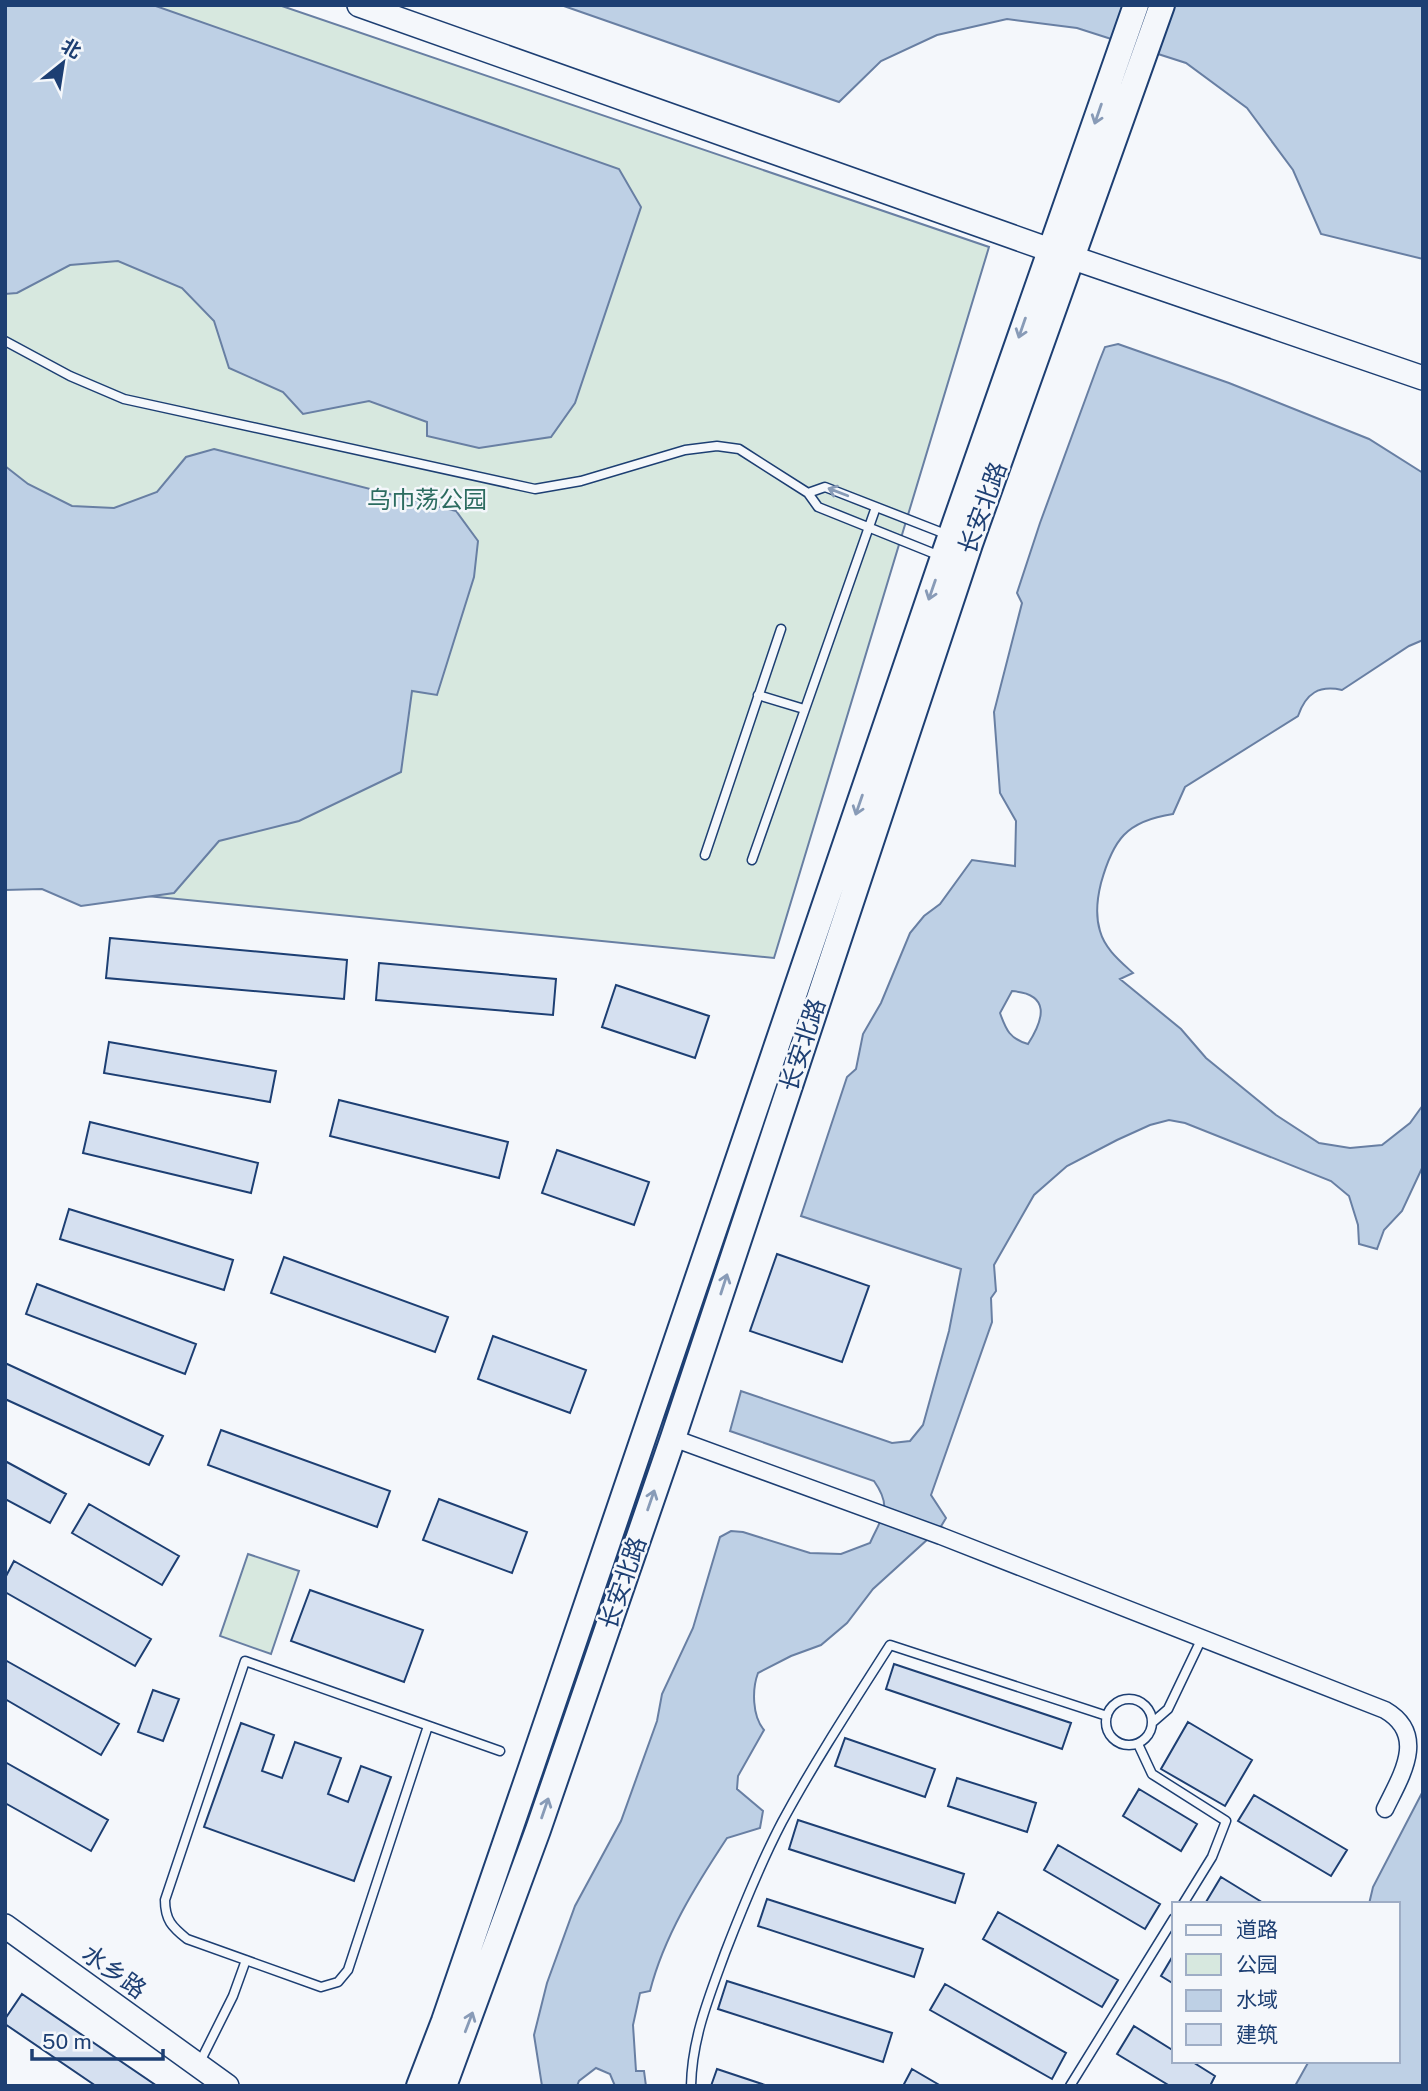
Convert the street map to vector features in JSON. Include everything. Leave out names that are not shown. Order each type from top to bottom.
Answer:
[{"type":"main road","points":[[359,5],[1050,250],[1423,378]]},
{"type":"main road","name":"长安北路","points":[[419,2086],[444,2021],[957,550],[1074,257],[1132,54],[1136,5]]},
{"type":"main road","name":"长安北路","points":[[444,2086],[538,1830],[673,1438],[1050,250],[1132,54],[1162,5]]},
{"type":"main road","name":"水乡路","points":[[5,1926],[227,2086]]},
{"type":"street","points":[[673,1438],[941,1536],[1394,1715],[1409,1739],[1407,1764],[1385,1809]]},
{"type":"lane","points":[[5,341],[70,376],[124,399],[535,489],[581,481],[685,450],[717,446],[739,449],[808,493],[818,507],[868,527],[957,550]]},
{"type":"lane","points":[[808,493],[825,487],[876,507],[957,550]]},
{"type":"lane","points":[[752,860],[876,507]]},
{"type":"lane","points":[[705,855],[781,629]]},
{"type":"lane","points":[[758,695],[804,709]]},
{"type":"lane","points":[[1153,1722],[1168,1709],[1202,1638]]},
{"type":"lane","points":[[691,2086],[691,2057],[703,2011],[743,1908],[781,1824],[819,1757],[890,1645],[1107,1716]]},
{"type":"lane","points":[[428,1726],[348,1970],[338,1982],[321,1987],[187,1939],[173,1927],[165,1915],[165,1900],[245,1661],[500,1751]]},
{"type":"lane","points":[[1128,1699],[1138,1700],[1146,1705],[1153,1722],[1151,1731],[1138,1744],[1129,1745],[1114,1739],[1106,1724],[1111,1707],[1128,1699]]},
{"type":"lane","points":[[1138,1744],[1152,1774],[1226,1821],[1212,1857],[1184,1902]]},
{"type":"lane","points":[[1070,2086],[1172,1921]]},
{"type":"lane","points":[[198,2066],[233,1996],[246,1960]]},
{"type":"green space","name":"乌巾荡公园","points":[[5,5],[279,5],[989,247],[774,958],[5,882]]},
{"type":"green space","points":[[248,1554],[299,1571],[271,1654],[220,1636]]},
{"type":"water","points":[[5,5],[153,5],[619,169],[641,207],[575,403],[551,437],[479,448],[427,436],[427,422],[369,401],[303,414],[283,392],[229,368],[214,321],[182,288],[118,261],[70,265],[17,293],[5,294]]},
{"type":"water","points":[[561,5],[1423,5],[1423,259],[1321,234],[1293,170],[1247,108],[1186,63],[1077,28],[1007,19],[937,35],[881,61],[839,102]]},
{"type":"water","points":[[1118,344],[1229,383],[1369,439],[1423,473],[1423,640],[1409,646],[1342,690],[1314,692],[1298,716],[1185,787],[1173,814],[1144,822],[1124,835],[1106,868],[1097,913],[1098,925],[1105,943],[1133,973],[1120,979],[1181,1029],[1206,1058],[1276,1115],[1319,1143],[1350,1148],[1382,1145],[1410,1123],[1423,1105],[1423,1166],[1402,1211],[1384,1230],[1377,1249],[1359,1244],[1358,1225],[1349,1196],[1331,1181],[1185,1123],[1169,1120],[1150,1125],[1067,1166],[1034,1195],[994,1265],[996,1291],[991,1298],[992,1322],[931,1495],[946,1518],[940,1528],[873,1589],[847,1623],[821,1645],[791,1656],[758,1673],[754,1702],[757,1717],[764,1730],[738,1776],[737,1789],[763,1811],[760,1828],[727,1838],[672,1931],[650,1991],[640,1993],[633,2025],[636,2071],[644,2071],[646,2086],[615,2086],[610,2074],[596,2068],[579,2081],[577,2086],[542,2086],[534,2035],[547,1983],[575,1906],[621,1821],[657,1721],[662,1694],[693,1628],[720,1537],[731,1531],[743,1532],[810,1553],[841,1554],[870,1543],[882,1519],[883,1498],[874,1481],[730,1431],[741,1391],[892,1443],[910,1441],[923,1425],[949,1331],[961,1269],[801,1216],[847,1077],[856,1069],[863,1034],[881,1003],[910,933],[924,916],[940,904],[972,860],[1015,866],[1016,821],[1000,793],[994,712],[1022,603],[1017,593],[1105,347]],"holes":[[[1012,991],[1033,997],[1041,1009],[1038,1026],[1028,1044],[1010,1033],[1000,1013]]]},
{"type":"water","points":[[214,449],[456,511],[478,541],[474,577],[437,695],[412,691],[401,772],[299,821],[219,841],[174,893],[81,906],[42,889],[5,890],[5,466],[28,484],[72,506],[114,508],[157,492],[186,457]]},
{"type":"water","points":[[1423,1791],[1423,2086],[1295,2086],[1308,2063],[1400,2063],[1400,1902],[1369,1902],[1373,1887]]},
{"type":"building","points":[[110,938],[347,960],[344,999],[106,978]]},
{"type":"building","points":[[379,963],[556,979],[553,1015],[376,1000]]},
{"type":"building","points":[[616,985],[709,1016],[695,1058],[602,1027]]},
{"type":"building","points":[[109,1042],[276,1071],[270,1102],[104,1073]]},
{"type":"building","points":[[339,1100],[508,1142],[499,1178],[330,1136]]},
{"type":"building","points":[[90,1122],[258,1163],[251,1193],[83,1153]]},
{"type":"building","points":[[557,1150],[649,1182],[634,1225],[542,1193]]},
{"type":"building","points":[[69,1209],[233,1260],[224,1290],[60,1239]]},
{"type":"building","points":[[777,1254],[869,1286],[842,1362],[750,1331]]},
{"type":"building","points":[[284,1257],[448,1317],[435,1352],[271,1293]]},
{"type":"building","points":[[37,1284],[196,1344],[185,1374],[26,1314]]},
{"type":"building","points":[[493,1336],[586,1370],[570,1413],[478,1379]]},
{"type":"building","points":[[5,1363],[163,1436],[149,1465],[5,1399]]},
{"type":"building","points":[[221,1430],[390,1491],[377,1527],[208,1465]]},
{"type":"building","points":[[5,1461],[66,1494],[50,1523],[5,1499]]},
{"type":"building","points":[[439,1499],[527,1532],[512,1573],[423,1540]]},
{"type":"building","points":[[89,1504],[179,1556],[162,1585],[72,1533]]},
{"type":"building","points":[[14,1561],[151,1639],[135,1666],[5,1592],[5,1578]]},
{"type":"building","points":[[310,1590],[423,1630],[404,1682],[291,1641]]},
{"type":"building","points":[[5,1660],[119,1724],[101,1755],[5,1699]]},
{"type":"building","points":[[894,1664],[1071,1723],[1062,1749],[886,1689]]},
{"type":"building","points":[[153,1690],[179,1699],[163,1741],[138,1732]]},
{"type":"building","points":[[1188,1722],[1252,1760],[1225,1806],[1161,1769]]},
{"type":"building","points":[[241,1723],[274,1735],[262,1771],[282,1778],[295,1742],[341,1758],[328,1794],[348,1802],[361,1766],[391,1777],[354,1881],[204,1827]]},
{"type":"building","points":[[845,1738],[935,1769],[925,1797],[835,1766]]},
{"type":"building","points":[[5,1762],[108,1820],[91,1851],[5,1803]]},
{"type":"building","points":[[957,1778],[1036,1803],[1027,1832],[948,1806]]},
{"type":"building","points":[[1139,1789],[1197,1824],[1181,1851],[1123,1816]]},
{"type":"building","points":[[1254,1795],[1347,1850],[1331,1876],[1238,1821]]},
{"type":"building","points":[[798,1820],[964,1874],[955,1903],[789,1849]]},
{"type":"building","points":[[1058,1845],[1160,1904],[1145,1929],[1044,1870]]},
{"type":"building","points":[[1221,1877],[1262,1902],[1206,1902]]},
{"type":"building","points":[[767,1899],[923,1949],[914,1977],[758,1926]]},
{"type":"building","points":[[998,1912],[1118,1980],[1102,2007],[983,1939]]},
{"type":"building","points":[[1172,1957],[1172,1983],[1161,1976]]},
{"type":"building","points":[[727,1981],[892,2033],[883,2062],[718,2009]]},
{"type":"building","points":[[945,1984],[1066,2053],[1052,2079],[930,2010]]},
{"type":"building","points":[[22,1994],[157,2086],[96,2086],[5,2024],[5,2019]]},
{"type":"building","points":[[1134,2026],[1172,2050],[1172,2063],[1194,2063],[1215,2076],[1210,2086],[1170,2086],[1117,2054]]},
{"type":"building","points":[[717,2069],[768,2086],[711,2086]]},
{"type":"building","points":[[912,2069],[941,2086],[903,2086]]}]
